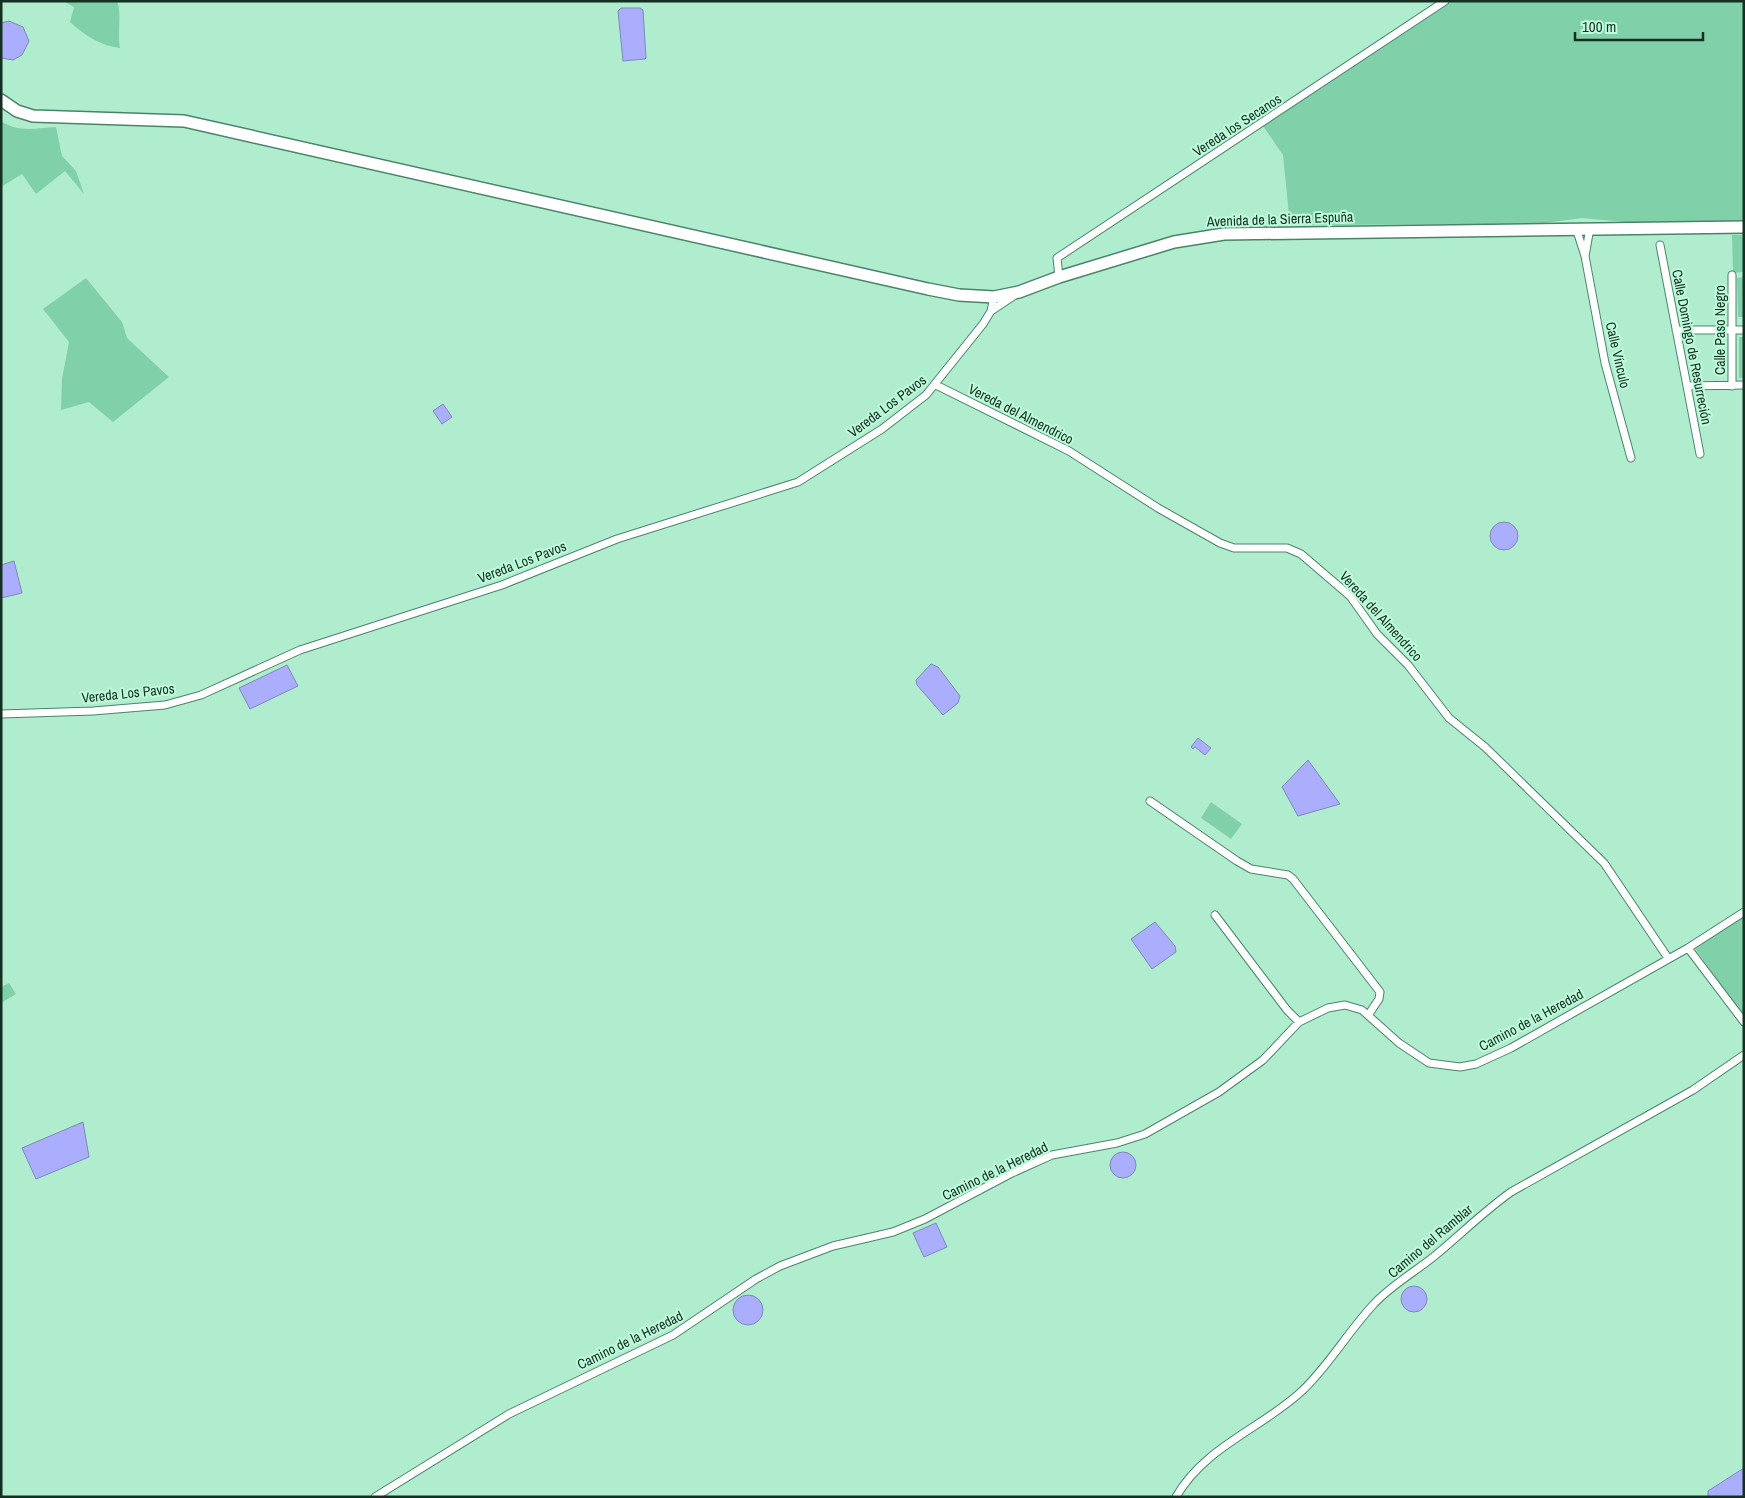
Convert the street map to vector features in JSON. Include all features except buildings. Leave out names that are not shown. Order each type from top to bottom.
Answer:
[{"type":"main road","name":"Avenida de la Sierra Espuña","points":[[1,100],[16,111],[33,116],[184,121],[959,295],[994,297],[1019,292],[1059,277],[1174,242],[1224,234],[1744,227]]},
{"type":"main road","name":"Avenida de la Sierra Espuña","points":[[1576,228],[1578,223],[1587,222],[1633,227]]},
{"type":"street","name":"Vereda los Secanos","points":[[1059,277],[1057,258],[1445,1]]},
{"type":"street","name":"Calle Vínculo","points":[[1576,228],[1585,256],[1605,363],[1631,458]]},
{"type":"street","name":"Calle Vínculo","points":[[1585,256],[1590,228]]},
{"type":"street","name":"Calle Domingo de Resurreción","points":[[1660,245],[1700,454]]},
{"type":"street","name":"Calle Paso Negro","points":[[1732,274],[1732,386]]},
{"type":"street","points":[[991,311],[1019,292]]},
{"type":"street","points":[[991,311],[994,297]]},
{"type":"street","name":"Vereda Los Pavos","points":[[1,714],[165,705],[200,695],[300,650],[502,585],[617,539],[798,482],[882,429],[936,385],[991,311]]},
{"type":"street","points":[[1676,330],[1744,330]]},
{"type":"street","name":"Vereda del Almendrico","points":[[936,385],[1068,451],[1158,508],[1220,543],[1234,548],[1287,548],[1301,554],[1350,596],[1378,634],[1408,665],[1450,718],[1486,747],[1604,863],[1668,958]]},
{"type":"street","points":[[1687,386],[1744,385]]},
{"type":"street","points":[[1150,801],[1236,861],[1251,869],[1288,875],[1293,879],[1380,992],[1379,999],[1369,1014]]},
{"type":"street","name":"Camino de la Heredad","points":[[375,1497],[509,1414],[673,1335],[756,1279],[780,1266],[833,1246],[894,1232],[925,1219],[1012,1173],[1052,1155],[1117,1143],[1145,1134],[1219,1092],[1263,1060],[1299,1022],[1337,1006],[1351,1006],[1369,1014],[1399,1043],[1422,1059],[1442,1066],[1460,1067],[1476,1064],[1510,1048],[1688,948],[1744,912]]},
{"type":"street","points":[[1215,914],[1287,1010],[1299,1022]]},
{"type":"street","points":[[1688,948],[1744,1022]]},
{"type":"street","name":"Camino del Ramblar","points":[[1176,1497],[1200,1466],[1238,1435],[1279,1410],[1304,1389],[1374,1304],[1434,1256],[1490,1207],[1511,1192],[1693,1090],[1744,1056]]},
{"type":"green space","points":[[63,1],[117,1],[120,48],[100,42],[75,27],[70,22],[74,7]]},
{"type":"green space","points":[[1451,1],[1744,1],[1744,221],[1636,223],[1582,218],[1538,224],[1290,225],[1283,155],[1263,126]]},
{"type":"green space","points":[[1,121],[7,125],[21,128],[56,127],[62,156],[76,171],[84,194],[65,171],[36,194],[22,174],[1,187]]},
{"type":"green space","points":[[1732,235],[1744,235],[1744,272],[1733,273]]},
{"type":"green space","points":[[1744,277],[1744,317],[1738,317],[1737,278]]},
{"type":"green space","points":[[86,278],[122,322],[127,338],[169,377],[113,422],[89,402],[61,410],[62,379],[69,342],[43,309]]},
{"type":"green space","points":[[1739,337],[1744,337],[1744,378],[1739,378]]},
{"type":"green space","points":[[1211,802],[1242,824],[1231,839],[1201,818]]},
{"type":"green space","points":[[1744,915],[1744,1017],[1694,947]]},
{"type":"green space","points":[[9,983],[16,994],[1,1003],[1,987]]},
{"type":"water","points":[[621,8],[640,8],[643,10],[645,59],[623,61],[618,11]]},
{"type":"water","points":[[9,21],[23,27],[29,41],[22,55],[13,60],[1,58],[1,23]]},
{"type":"water","points":[[443,404],[452,417],[442,424],[433,411]]},
{"type":"water","points":[[1504,522],[1514,526],[1518,536],[1514,546],[1504,550],[1494,546],[1490,536],[1494,526]]},
{"type":"water","points":[[14,561],[22,593],[1,598],[1,565]]},
{"type":"water","points":[[931,664],[938,667],[960,696],[958,703],[943,715],[917,685],[916,680]]},
{"type":"water","points":[[287,665],[298,686],[250,709],[239,688]]},
{"type":"water","points":[[1198,738],[1211,748],[1205,755],[1195,747],[1193,749],[1191,747]]},
{"type":"water","points":[[1308,760],[1340,804],[1298,816],[1282,787]]},
{"type":"water","points":[[1155,922],[1175,946],[1176,952],[1152,969],[1131,939]]},
{"type":"water","points":[[83,1122],[89,1157],[36,1179],[22,1148]]},
{"type":"water","points":[[1123,1152],[1132,1156],[1136,1165],[1132,1174],[1123,1178],[1114,1174],[1110,1165],[1114,1156]]},
{"type":"water","points":[[936,1223],[947,1247],[924,1257],[913,1233]]},
{"type":"water","points":[[1414,1286],[1423,1290],[1427,1299],[1423,1308],[1414,1312],[1405,1308],[1401,1299],[1405,1290]]},
{"type":"water","points":[[748,1295],[759,1299],[763,1310],[759,1321],[748,1325],[737,1321],[733,1310],[737,1299]]},
{"type":"water","points":[[1744,1468],[1744,1497],[1708,1497],[1708,1491]]}]
